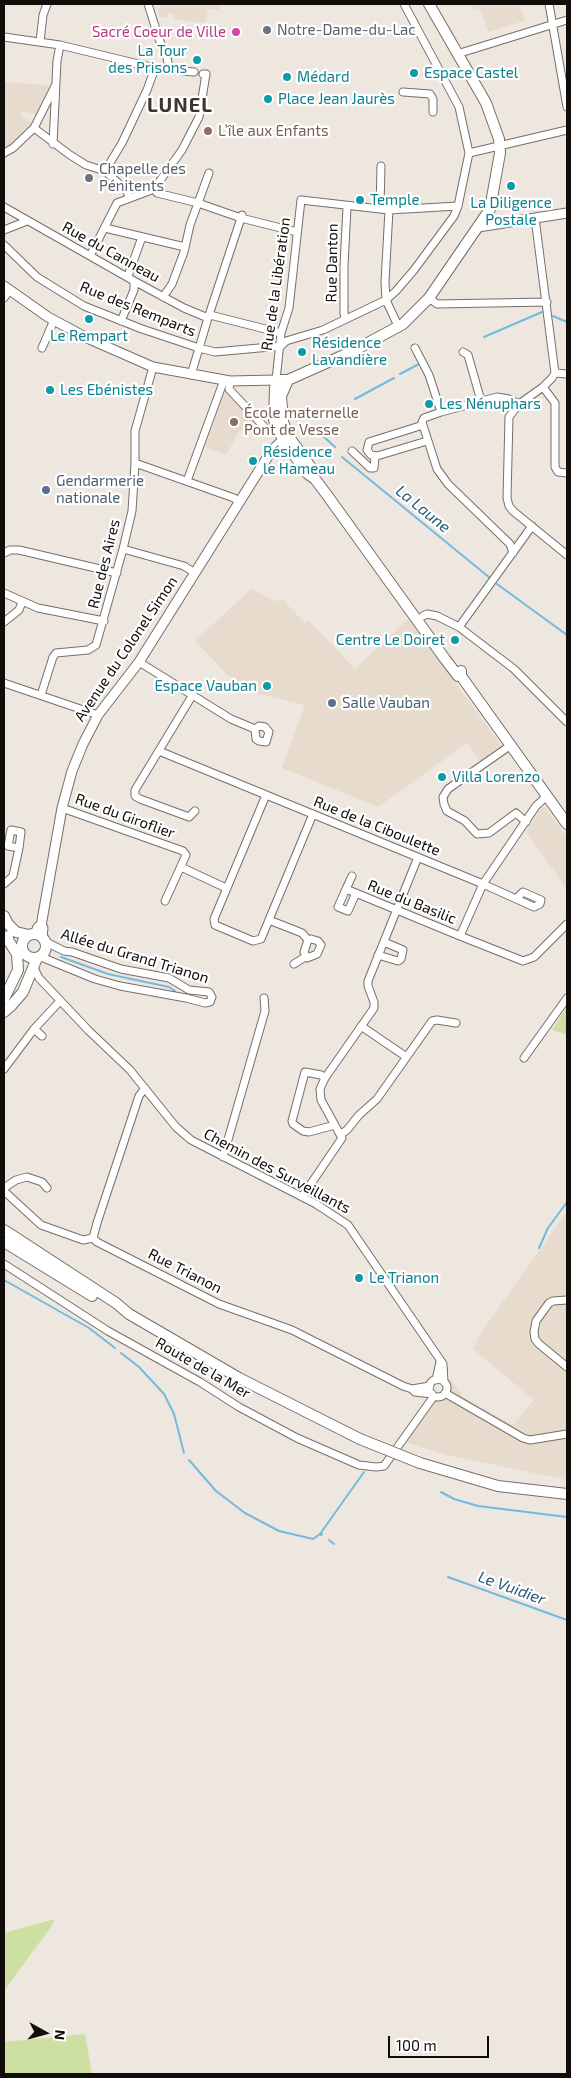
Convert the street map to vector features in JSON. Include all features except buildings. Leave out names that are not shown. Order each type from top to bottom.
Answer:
[{"type":"main road","points":[[286,438],[281,413],[281,396],[288,380],[399,328],[429,298],[489,212],[496,183],[500,146],[486,103],[428,4]]},
{"type":"main road","points":[[489,212],[495,223]]},
{"type":"main road","points":[[478,227],[567,213]]},
{"type":"main road","points":[[6,292],[87,338],[153,367],[227,381],[276,376],[288,380]]},
{"type":"main road","points":[[276,376],[274,411],[277,428],[313,470],[315,479],[398,592],[402,593],[413,603],[458,676],[461,676],[567,824]]},
{"type":"main road","name":"Avenue du Colonel Simon","points":[[39,935],[62,808],[78,755],[98,715],[139,662],[272,450],[286,438]]},
{"type":"main road","points":[[4,916],[8,924],[16,932],[39,935]]},
{"type":"main road","points":[[6,933],[12,936],[30,958],[37,960]]},
{"type":"main road","points":[[5,1007],[18,970],[17,954],[6,933]]},
{"type":"main road","points":[[5,1007],[21,981],[24,970],[24,940],[39,935]]},
{"type":"main road","points":[[5,1007],[11,1006],[28,982],[37,960],[46,950],[39,935]]},
{"type":"main road","name":"Route de la Mer","points":[[4,1230],[116,1303],[128,1314]]},
{"type":"main road","name":"Route de la Mer","points":[[4,1242],[66,1281],[128,1314],[239,1378],[360,1439],[420,1463],[498,1486],[567,1494]]},
{"type":"street","points":[[40,42],[43,15],[47,4]]},
{"type":"street","points":[[148,4],[169,68]]},
{"type":"street","points":[[386,300],[414,270],[454,216],[458,206],[469,153],[459,106],[404,4]]},
{"type":"street","points":[[549,4],[567,107]]},
{"type":"street","points":[[457,54],[567,20]]},
{"type":"street","points":[[4,37],[60,45],[155,68],[194,72]]},
{"type":"street","points":[[53,144],[60,45]]},
{"type":"street","points":[[105,172],[122,143],[148,90],[155,68]]},
{"type":"street","points":[[90,256],[117,204],[154,189],[182,150],[199,117],[205,74]]},
{"type":"street","points":[[4,153],[13,148],[34,128],[56,85]]},
{"type":"street","points":[[403,92],[430,94],[433,99],[434,112]]},
{"type":"street","points":[[34,128],[53,144],[86,165],[105,172],[126,190],[130,198]]},
{"type":"street","points":[[469,153],[567,130]]},
{"type":"street","points":[[380,208],[381,166]]},
{"type":"street","points":[[163,297],[172,284],[209,173]]},
{"type":"street","points":[[154,189],[157,193],[297,232]]},
{"type":"street","name":"Rue de la Libération","points":[[276,376],[281,334],[289,308],[301,200],[347,207]]},
{"type":"street","points":[[347,207],[389,210],[458,206]]},
{"type":"street","name":"Rue du Canneau","points":[[4,207],[163,297],[209,317],[281,334]]},
{"type":"street","name":"Rue Danton","points":[[346,319],[344,314],[344,266],[347,207]]},
{"type":"street","points":[[389,210],[385,282],[386,300],[399,328]]},
{"type":"street","points":[[191,375],[241,216]]},
{"type":"street","points":[[535,218],[555,374]]},
{"type":"street","points":[[4,230],[27,221]]},
{"type":"street","points":[[105,228],[185,247]]},
{"type":"street","points":[[128,276],[142,237]]},
{"type":"street","name":"Rue des Remparts","points":[[4,244],[37,278],[84,306],[199,348],[216,352],[281,346],[286,341],[323,330],[386,300]]},
{"type":"street","points":[[122,321],[134,290],[134,281]]},
{"type":"street","points":[[429,298],[438,304],[547,302]]},
{"type":"street","points":[[42,348],[54,320]]},
{"type":"street","points":[[415,348],[429,375],[442,412]]},
{"type":"street","points":[[463,352],[468,355],[481,401]]},
{"type":"street","name":"Rue des Aires","points":[[41,695],[53,658],[60,652],[93,649],[96,646],[123,549],[134,499],[135,431],[153,367]]},
{"type":"street","points":[[567,374],[555,374],[543,387],[511,412],[509,417],[507,498],[509,506],[513,511],[567,555]]},
{"type":"street","points":[[187,481],[227,381]]},
{"type":"street","points":[[227,381],[229,389],[268,431],[277,428]]},
{"type":"street","points":[[543,387],[555,403],[555,467],[558,472],[567,473]]},
{"type":"street","points":[[514,548],[437,469],[422,425],[424,418],[497,396],[519,404]]},
{"type":"street","points":[[504,398],[505,404],[511,412]]},
{"type":"street","points":[[422,425],[369,442],[367,447],[368,453],[375,456],[427,441]]},
{"type":"street","points":[[352,451],[370,468],[374,468],[375,456]]},
{"type":"street","points":[[135,463],[234,498],[239,502]]},
{"type":"street","points":[[459,627],[514,548],[532,526]]},
{"type":"street","points":[[123,549],[184,566],[195,573]]},
{"type":"street","points":[[4,553],[10,550],[19,550],[116,573]]},
{"type":"street","points":[[4,593],[22,602],[64,614],[92,617],[104,621]]},
{"type":"street","points":[[4,622],[18,610],[22,602]]},
{"type":"street","points":[[421,618],[427,614],[437,616],[459,627],[514,669],[567,722]]},
{"type":"street","points":[[139,662],[231,719],[255,729]]},
{"type":"street","points":[[4,683],[98,715]]},
{"type":"street","points":[[192,696],[135,790],[135,796],[189,817],[196,811]]},
{"type":"street","points":[[511,745],[448,789],[443,797],[444,804],[447,811],[465,821],[477,834],[489,833],[516,813],[526,822]]},
{"type":"street","name":"Rue de la Ciboulette","points":[[159,751],[517,898]]},
{"type":"street","points":[[266,795],[226,888],[214,919],[215,925],[256,941],[261,939],[313,814]]},
{"type":"street","points":[[483,884],[536,806],[547,796]]},
{"type":"street","name":"Rue du Giroflier","points":[[62,808],[182,851],[186,855],[181,867]]},
{"type":"street","points":[[4,884],[13,876],[19,848]]},
{"type":"street","points":[[302,1197],[341,1140],[341,1134],[320,1094],[320,1089],[325,1078],[374,1008],[368,981],[418,857]]},
{"type":"street","points":[[165,901],[181,867],[226,888]]},
{"type":"street","name":"Rue du Basilic","points":[[352,876],[338,907],[348,911],[356,893]]},
{"type":"street","name":"Rue du Basilic","points":[[346,889],[460,936],[483,884]]},
{"type":"street","points":[[269,920],[302,934],[308,940],[318,941],[321,945],[316,955],[305,957],[294,964]]},
{"type":"street","points":[[460,936],[523,961],[534,957],[567,924]]},
{"type":"street","name":"Allée du Grand Trianon","points":[[37,960],[120,986],[205,1003],[210,1002],[212,997],[209,992],[189,990],[169,978],[121,969],[64,951],[39,935]]},
{"type":"street","points":[[305,957],[304,952],[308,940]]},
{"type":"street","points":[[378,955],[398,961],[401,959],[403,950],[384,942]]},
{"type":"street","name":"Chemin des Surveillants","points":[[37,960],[39,978],[130,1070],[176,1127],[191,1140],[302,1197],[341,1218],[348,1224],[444,1366],[444,1382]]},
{"type":"street","points":[[28,982],[39,978]]},
{"type":"street","points":[[223,1157],[264,1011],[264,998]]},
{"type":"street","points":[[524,1058],[567,998]]},
{"type":"street","points":[[4,1069],[34,1029],[60,1001]]},
{"type":"street","points":[[341,1134],[348,1130],[359,1115],[377,1098],[405,1056],[432,1021],[456,1023]]},
{"type":"street","points":[[361,1026],[405,1056]]},
{"type":"street","points":[[34,1029],[42,1036]]},
{"type":"street","points":[[325,1078],[321,1075],[305,1072],[292,1121],[293,1124],[303,1131],[309,1132],[335,1125]]},
{"type":"street","points":[[47,1188],[42,1182],[27,1177],[16,1180],[4,1190],[41,1225],[83,1240],[94,1238],[139,1096],[145,1088]]},
{"type":"street","name":"Rue Trianon","points":[[94,1238],[97,1242],[219,1304],[292,1330],[415,1392],[433,1395]]},
{"type":"street","name":"Route de la Mer","points":[[4,1264],[108,1331],[251,1413],[297,1438],[358,1465],[384,1466],[433,1395]]},
{"type":"street","points":[[567,1300],[554,1301],[549,1304],[536,1321],[534,1332],[535,1339],[567,1367]]},
{"type":"street","points":[[412,1389],[430,1386],[436,1380],[440,1362]]},
{"type":"street","points":[[430,1386],[433,1395],[440,1397],[445,1393],[447,1388],[444,1382],[436,1380]]},
{"type":"street","points":[[445,1393],[523,1438],[530,1440],[567,1434]]},
{"type":"shaded area","points":[[161,4],[220,5],[219,10],[208,8],[205,23],[175,19],[173,14],[167,13],[167,17],[160,18],[158,8],[161,8]]},
{"type":"shaded area","points":[[471,4],[519,4],[525,21],[488,32],[480,8],[474,10]]},
{"type":"shaded area","points":[[4,82],[49,85],[36,115],[22,111],[21,116],[32,123],[12,145],[4,147]]},
{"type":"shaded area","name":"École maternelle Pont de Vesse","points":[[226,389],[256,421],[252,425],[251,434],[240,430],[226,455],[205,447]]},
{"type":"shaded area","points":[[251,589],[275,601],[283,600],[305,623],[308,620],[355,669],[408,619],[502,747],[481,762],[467,743],[378,807],[282,768],[305,705],[242,690],[195,641]]},
{"type":"shaded area","points":[[545,807],[567,837],[566,888],[526,832],[540,809]]},
{"type":"shaded area","points":[[567,1211],[567,1480],[447,1455],[408,1443],[409,1438],[451,1380],[465,1398],[513,1425],[534,1400],[473,1349],[478,1337]]},
{"type":"green space","points":[[567,1007],[567,1035],[552,1030]]},
{"type":"green space","points":[[55,1919],[50,1928],[4,1991],[4,1933]]},
{"type":"green space","points":[[85,2034],[92,2074],[4,2074],[4,2042]]},
{"type":"waterway","points":[[484,337],[542,312]]},
{"type":"waterway","points":[[553,316],[567,322]]},
{"type":"waterway","points":[[400,374],[419,364]]},
{"type":"waterway","points":[[355,399],[394,378]]},
{"type":"waterway","name":"La Laune","points":[[323,436],[335,447]]},
{"type":"waterway","name":"La Laune","points":[[342,457],[490,578]]},
{"type":"waterway","name":"La Laune","points":[[497,584],[567,635]]},
{"type":"waterway","points":[[61,957],[108,974],[169,987],[175,991]]},
{"type":"waterway","points":[[539,1248],[548,1228],[567,1202]]},
{"type":"waterway","points":[[4,1280],[89,1328],[115,1348]]},
{"type":"waterway","points":[[121,1353],[139,1367],[164,1394],[174,1414],[184,1453]]},
{"type":"waterway","points":[[189,1460],[216,1491],[245,1513],[279,1531],[313,1539],[320,1534],[364,1472]]},
{"type":"waterway","points":[[441,1492],[454,1499],[478,1506],[567,1517]]},
{"type":"waterway","points":[[329,1540],[334,1544]]},
{"type":"waterway","name":"Le Vuidier","points":[[448,1577],[567,1620]]},
{"type":"place","name":"Notre-Dame-du-Lac","points":[[267,30]]},
{"type":"place","name":"Sacré Coeur de Ville","points":[[236,32]]},
{"type":"place","name":"La Tour des Prisons","points":[[197,60]]},
{"type":"place","name":"Espace Castel","points":[[414,73]]},
{"type":"place","name":"Médard","points":[[287,77]]},
{"type":"place","name":"Place Jean Jaurès","points":[[268,99]]},
{"type":"place","name":"L’île aux Enfants","points":[[208,131]]},
{"type":"place","name":"Chapelle des Pénitents","points":[[89,178]]},
{"type":"place","name":"La Diligence Postale","points":[[511,186]]},
{"type":"place","name":"Temple","points":[[360,200]]},
{"type":"place","name":"Le Rempart","points":[[89,319]]},
{"type":"place","name":"Résidence Lavandière","points":[[302,352]]},
{"type":"place","name":"Les Ebénistes","points":[[50,390]]},
{"type":"place","name":"Les Nénuphars","points":[[429,404]]},
{"type":"place","name":"École maternelle Pont de Vesse","points":[[234,422]]},
{"type":"place","name":"Résidence le Hameau","points":[[253,461]]},
{"type":"place","name":"Gendarmerie nationale","points":[[46,490]]},
{"type":"place","name":"Centre Le Doiret","points":[[455,640]]},
{"type":"place","name":"Espace Vauban","points":[[267,686]]},
{"type":"place","name":"Salle Vauban","points":[[332,703]]},
{"type":"place","name":"Villa Lorenzo","points":[[442,777]]},
{"type":"place","name":"Le Trianon","points":[[359,1278]]},
{"type":"district","name":"LUNEL","points":[[180,105]]}]
